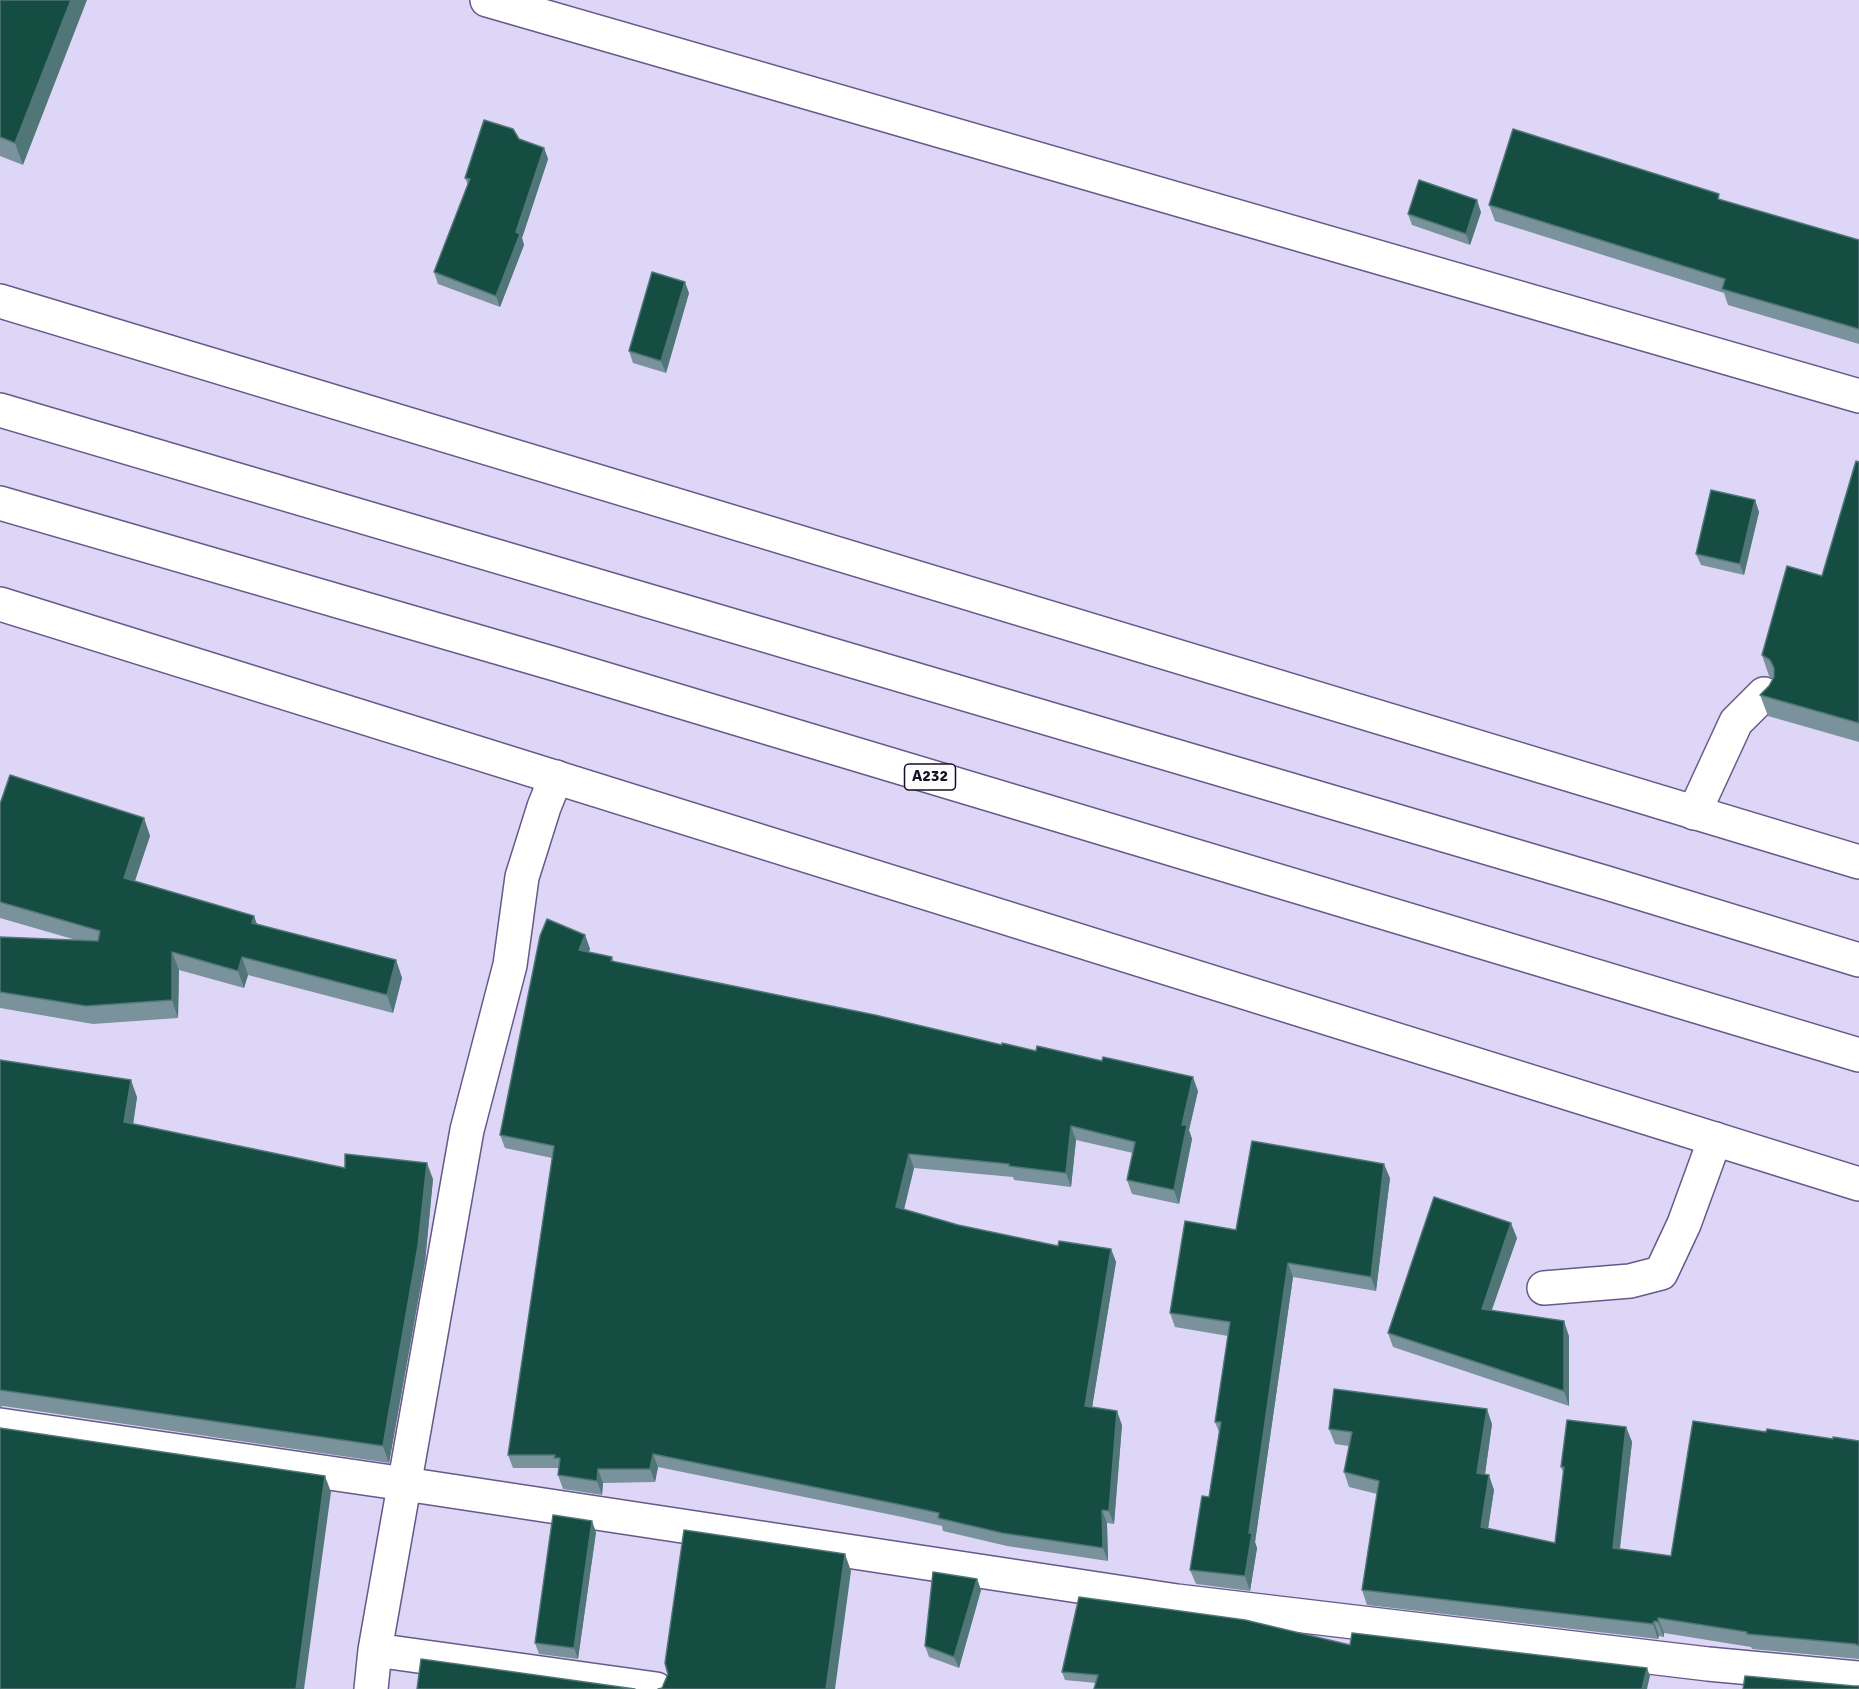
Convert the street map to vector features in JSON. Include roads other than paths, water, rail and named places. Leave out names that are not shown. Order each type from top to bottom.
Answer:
[{"type":"main road","points":[[487,0],[1859,396]]},
{"type":"main road","points":[[0,301],[1859,862]]},
{"type":"main road","points":[[0,410],[1607,883],[1859,960]]},
{"type":"main road","name":"A232","points":[[0,503],[578,671],[1859,1055]]},
{"type":"main road","points":[[0,604],[1859,1184]]},
{"type":"main road","points":[[1694,813],[1736,722],[1764,694]]},
{"type":"main road","points":[[371,1689],[375,1650],[467,1130],[510,965],[522,877],[556,777]]},
{"type":"main road","points":[[1544,1288],[1630,1281],[1661,1273],[1684,1224],[1715,1139]]},
{"type":"main road","points":[[0,1425],[1177,1601],[1708,1664],[1859,1678]]},
{"type":"main road","points":[[375,1650],[656,1689]]}]
